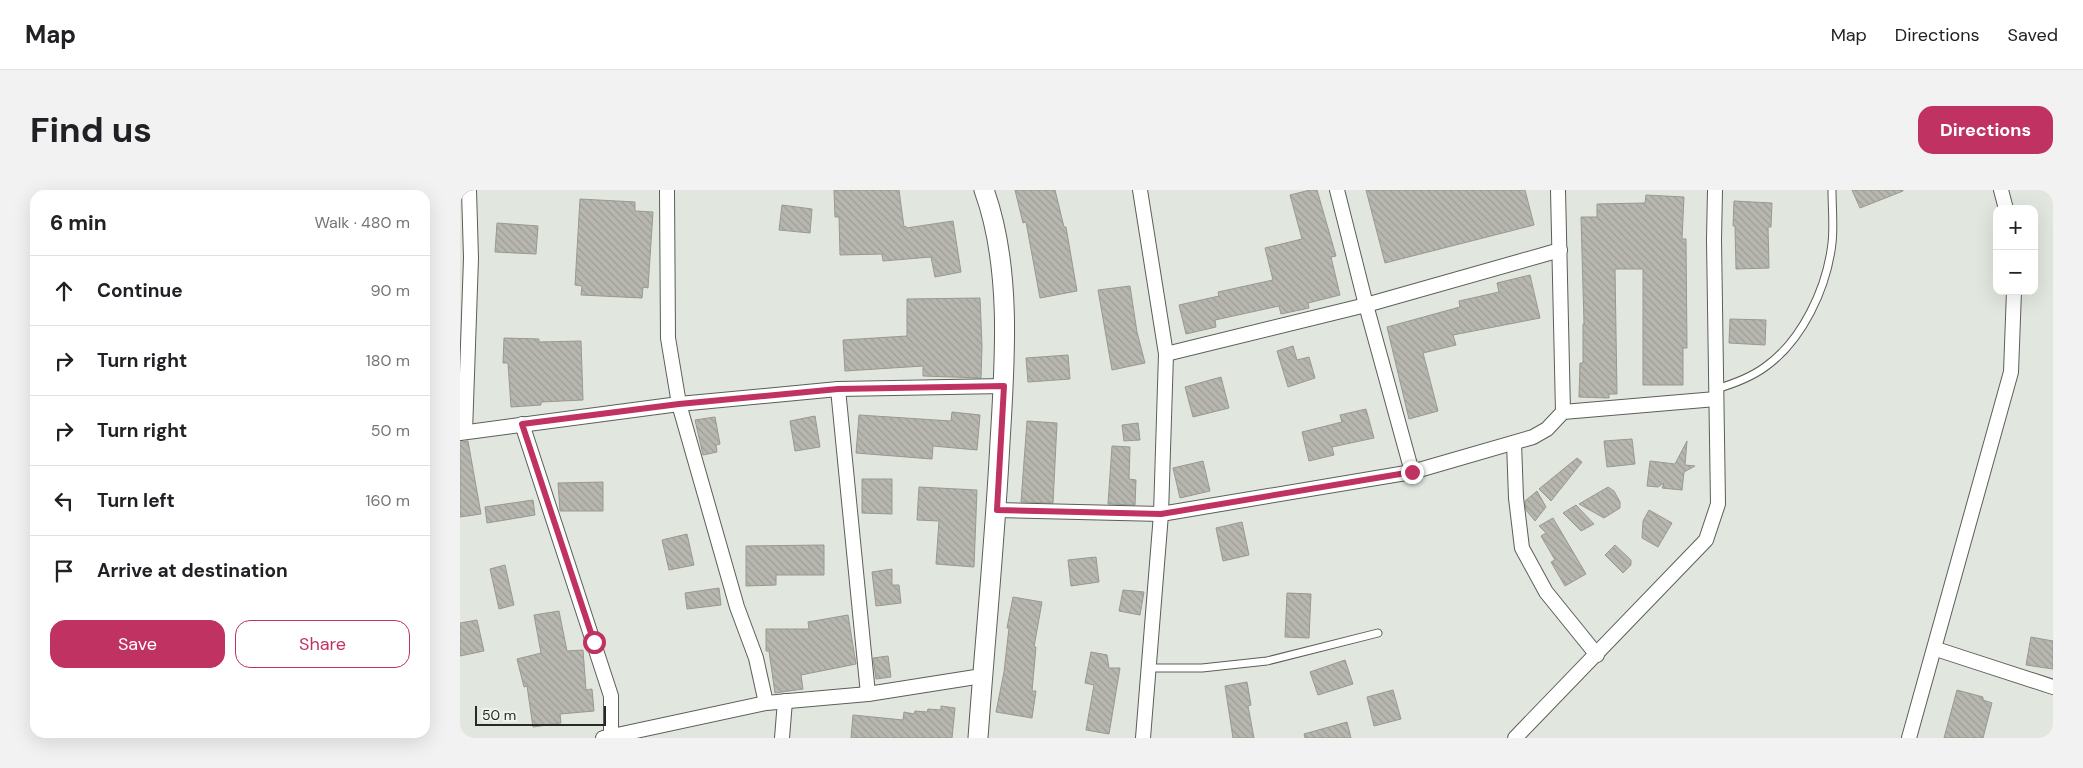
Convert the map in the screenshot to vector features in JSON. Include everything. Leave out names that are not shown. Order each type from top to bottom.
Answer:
[{"type":"street","points":[[469,190],[471,258],[463,432],[679,404],[838,389],[1004,386]]},
{"type":"street","points":[[667,190],[668,338],[679,404],[737,607],[756,658],[766,703]]},
{"type":"street","points":[[978,738],[997,510],[1004,386],[1004,291],[990,207],[984,190]]},
{"type":"street","points":[[1140,190],[1166,354],[1161,514],[1143,738]]},
{"type":"street","points":[[1337,190],[1366,305],[1412,472]]},
{"type":"street","points":[[1558,190],[1563,412]]},
{"type":"street","points":[[1515,738],[1706,540],[1718,504],[1715,190]]},
{"type":"street","points":[[2001,190],[2005,205]]},
{"type":"street","points":[[1166,354],[1366,305],[1560,250]]},
{"type":"street","points":[[1909,738],[1936,649],[2011,372],[2014,295]]},
{"type":"street","points":[[838,389],[868,694]]},
{"type":"street","points":[[997,510],[1161,514],[1412,472],[1533,437],[1547,429],[1563,412],[1716,394]]},
{"type":"street","points":[[522,424],[611,696],[608,737],[766,703],[868,694],[982,676]]},
{"type":"street","points":[[1514,443],[1516,498],[1522,548],[1546,592],[1597,655]]},
{"type":"street","points":[[1936,649],[2053,687]]},
{"type":"street","points":[[782,738],[785,701]]},
{"type":"lane","points":[[1716,394],[1765,367],[1789,345],[1801,327],[1828,267],[1832,243],[1832,190]]},
{"type":"lane","points":[[1148,668],[1202,668],[1251,663],[1378,633]]},
{"type":"building","points":[[834,190],[899,190],[904,227],[906,226],[906,228],[953,221],[961,272],[935,277],[931,257],[883,261],[882,254],[840,255],[839,217],[835,217]]},
{"type":"building","points":[[1015,190],[1055,190],[1064,227],[1066,227],[1077,291],[1040,298],[1026,222],[1023,223]]},
{"type":"building","points":[[1317,190],[1336,256],[1331,257],[1340,295],[1308,303],[1309,308],[1281,314],[1279,306],[1215,320],[1216,327],[1186,334],[1179,305],[1219,296],[1218,292],[1273,280],[1265,248],[1302,239],[1290,195]]},
{"type":"building","points":[[1366,190],[1525,190],[1534,225],[1385,263]]},
{"type":"building","points":[[1852,190],[1903,190],[1903,191],[1860,208]]},
{"type":"building","points":[[1646,195],[1684,197],[1682,239],[1686,239],[1687,348],[1683,348],[1683,385],[1643,385],[1643,269],[1615,269],[1617,394],[1609,394],[1609,398],[1579,397],[1580,363],[1583,363],[1584,324],[1581,217],[1597,217],[1597,204],[1645,203]]},
{"type":"building","points":[[580,199],[635,202],[635,211],[653,212],[648,288],[643,287],[642,298],[581,295],[582,286],[575,285]]},
{"type":"building","points":[[1734,201],[1772,203],[1771,227],[1768,227],[1769,268],[1736,269],[1735,226],[1733,226]]},
{"type":"building","points":[[782,205],[812,209],[810,233],[779,230]]},
{"type":"building","points":[[497,223],[538,226],[536,254],[495,252]]},
{"type":"building","points":[[1530,275],[1540,318],[1453,335],[1456,345],[1423,353],[1438,411],[1409,419],[1387,327],[1460,307],[1459,301],[1499,292],[1497,283]]},
{"type":"building","points":[[1130,286],[1137,332],[1145,363],[1112,370],[1098,290]]},
{"type":"building","points":[[980,298],[981,378],[923,376],[923,366],[845,371],[843,340],[907,336],[907,299]]},
{"type":"building","points":[[1730,319],[1766,320],[1765,345],[1729,343]]},
{"type":"building","points":[[504,338],[539,339],[539,342],[581,341],[583,400],[541,402],[541,405],[511,407],[508,363],[503,363]]},
{"type":"building","points":[[1293,346],[1297,360],[1309,357],[1315,378],[1288,387],[1277,351]]},
{"type":"building","points":[[1068,355],[1070,379],[1028,382],[1026,358]]},
{"type":"building","points":[[1221,377],[1229,408],[1193,417],[1185,387]]},
{"type":"building","points":[[1366,409],[1374,438],[1332,447],[1334,455],[1309,461],[1302,432],[1342,422],[1340,415]]},
{"type":"building","points":[[952,412],[980,415],[977,450],[933,446],[932,459],[856,453],[859,415],[951,421]]},
{"type":"building","points":[[815,416],[820,447],[795,451],[790,421]]},
{"type":"building","points":[[715,417],[720,444],[716,445],[717,452],[703,455],[695,420]]},
{"type":"building","points":[[1027,421],[1057,423],[1053,503],[1021,502]]},
{"type":"building","points":[[1138,423],[1140,440],[1124,441],[1122,425]]},
{"type":"building","points":[[1632,439],[1635,464],[1607,467],[1604,441]]},
{"type":"building","points":[[468,441],[481,514],[460,517],[460,442]]},
{"type":"building","points":[[1687,441],[1685,465],[1695,466],[1684,472],[1682,490],[1662,488],[1664,483],[1658,487],[1647,486],[1650,461],[1675,464]]},
{"type":"building","points":[[1112,446],[1130,447],[1129,479],[1136,480],[1135,505],[1108,504]]},
{"type":"building","points":[[1577,458],[1582,462],[1551,501],[1539,489]]},
{"type":"building","points":[[1203,461],[1210,491],[1180,498],[1173,468]]},
{"type":"building","points":[[862,479],[892,479],[892,514],[862,513]]},
{"type":"building","points":[[603,482],[603,511],[560,511],[558,483]]},
{"type":"building","points":[[919,487],[977,490],[974,567],[936,564],[939,521],[917,520]]},
{"type":"building","points":[[1608,487],[1614,491],[1620,502],[1620,508],[1604,518],[1579,504]]},
{"type":"building","points":[[1537,491],[1546,507],[1535,521],[1526,510],[1525,501]]},
{"type":"building","points":[[533,500],[535,515],[487,523],[485,507]]},
{"type":"building","points":[[1576,505],[1594,524],[1581,531],[1563,513]]},
{"type":"building","points":[[1649,510],[1672,523],[1658,547],[1642,538],[1643,521]]},
{"type":"building","points":[[1553,518],[1586,574],[1565,586],[1551,562],[1555,560],[1541,536],[1546,533],[1539,526]]},
{"type":"building","points":[[1242,522],[1249,555],[1223,561],[1216,528]]},
{"type":"building","points":[[687,534],[694,565],[669,570],[662,540]]},
{"type":"building","points":[[824,545],[824,575],[776,575],[776,585],[746,586],[746,546]]},
{"type":"building","points":[[1615,545],[1631,560],[1631,565],[1623,573],[1605,555]]},
{"type":"building","points":[[1096,557],[1099,582],[1071,586],[1068,560]]},
{"type":"building","points":[[505,565],[514,605],[499,609],[490,569]]},
{"type":"building","points":[[892,569],[892,585],[899,585],[901,603],[876,606],[872,572]]},
{"type":"building","points":[[719,588],[721,605],[687,609],[685,593]]},
{"type":"building","points":[[1123,590],[1144,592],[1140,615],[1119,611]]},
{"type":"building","points":[[1287,593],[1311,594],[1309,638],[1285,637]]},
{"type":"building","points":[[1013,597],[1042,602],[1034,647],[1036,647],[1032,691],[1036,691],[1032,718],[996,712],[1004,672],[1009,628],[1007,628]]},
{"type":"building","points":[[559,611],[567,651],[583,650],[586,690],[592,689],[594,711],[560,714],[561,723],[533,727],[527,686],[524,687],[517,659],[541,653],[534,615]]},
{"type":"building","points":[[848,615],[856,664],[801,675],[803,689],[775,693],[769,651],[766,651],[766,629],[809,629],[808,622]]},
{"type":"building","points":[[477,620],[484,651],[460,656],[460,623]]},
{"type":"building","points":[[2031,637],[2053,641],[2053,669],[2026,665]]},
{"type":"building","points":[[1091,652],[1107,655],[1109,668],[1120,668],[1109,734],[1086,730],[1094,685],[1085,683]]},
{"type":"building","points":[[888,656],[891,677],[876,679],[873,658]]},
{"type":"building","points":[[1345,660],[1353,684],[1318,695],[1310,672]]},
{"type":"building","points":[[1247,682],[1251,705],[1248,706],[1254,738],[1233,738],[1225,686]]},
{"type":"building","points":[[1393,690],[1401,719],[1374,726],[1367,697]]},
{"type":"building","points":[[1957,690],[1983,697],[1983,700],[1992,703],[1983,738],[1944,738]]},
{"type":"building","points":[[941,706],[955,708],[952,738],[851,738],[853,715],[903,720],[904,712],[914,714],[915,711],[927,712],[928,709],[941,710]]},
{"type":"building","points":[[1347,722],[1351,738],[1305,738],[1304,734]]},
{"type":"route","points":[[594,642],[522,424],[679,404],[838,389],[1004,386],[997,510],[1161,514],[1412,472]]}]
